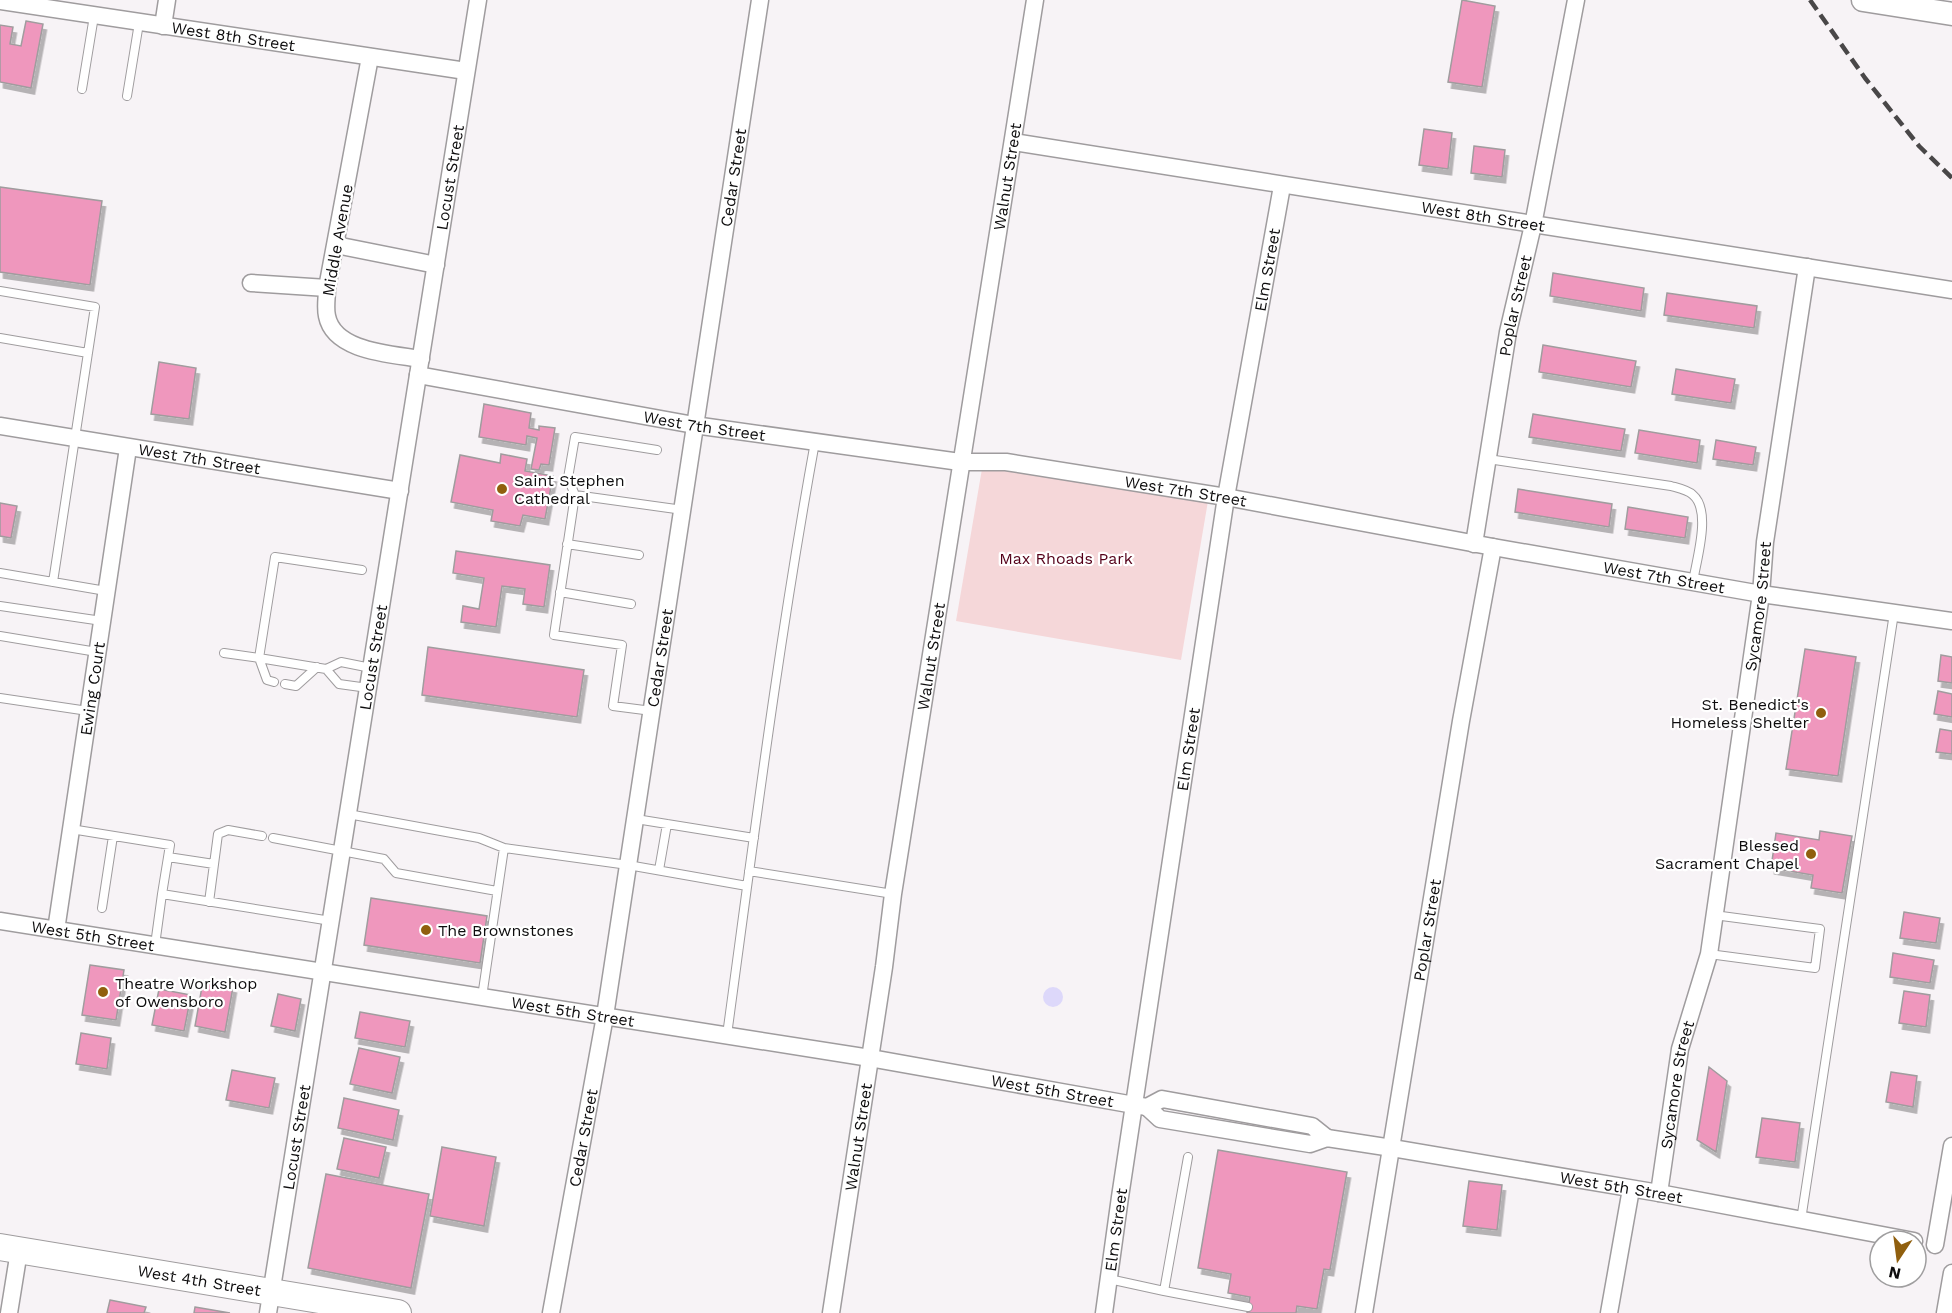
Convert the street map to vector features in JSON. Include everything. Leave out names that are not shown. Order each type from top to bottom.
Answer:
[{"type":"main road","name":"West 4th Street","points":[[10,1249],[270,1303],[398,1313]]},
{"type":"street","points":[[163,27],[167,0]]},
{"type":"street","name":"Locust Street","points":[[270,1303],[478,0]]},
{"type":"street","name":"Cedar Street","points":[[551,1313],[605,1016],[760,0]]},
{"type":"street","name":"Walnut Street","points":[[831,1313],[960,462],[1035,0]]},
{"type":"street","name":"Poplar Street","points":[[1474,544],[1508,332],[1533,225],[1576,0]]},
{"type":"street","name":"West 8th Street","points":[[0,1],[466,71]]},
{"type":"street","points":[[1876,1],[1952,14]]},
{"type":"street","name":"Middle Avenue","points":[[370,57],[327,288],[327,316],[334,330],[344,340],[419,367]]},
{"type":"street","name":"West 8th Street","points":[[1013,142],[1952,290]]},
{"type":"street","name":"Elm Street","points":[[1104,1313],[1141,1106],[1226,497],[1282,186]]},
{"type":"street","points":[[336,245],[436,265]]},
{"type":"street","name":"Sycamore Street","points":[[1659,1193],[1680,1049],[1708,954],[1761,594],[1765,542],[1807,267]]},
{"type":"street","points":[[250,283],[327,288]]},
{"type":"street","name":"West 7th Street","points":[[419,367],[694,425],[960,462],[1006,462],[1226,497],[1493,548],[1761,594],[1952,621]]},
{"type":"street","name":"West 7th Street","points":[[0,426],[399,491]]},
{"type":"street","name":"Ewing Court","points":[[56,930],[128,448]]},
{"type":"street","name":"Poplar Street","points":[[1364,1313],[1461,721],[1493,548]]},
{"type":"street","name":"West 5th Street","points":[[0,921],[870,1058],[1141,1106],[1160,1119],[1310,1144],[1327,1138],[1392,1148],[1659,1193],[1868,1232]]},
{"type":"street","points":[[1935,1245],[1952,1146]]},
{"type":"street","points":[[1609,1313],[1631,1189]]},
{"type":"street","name":"West 5th Street","points":[[1928,1244],[1952,1248]]},
{"type":"street","points":[[9,1313],[10,1249]]},
{"type":"street","points":[[1945,1313],[1952,1272]]},
{"type":"lane","points":[[82,89],[94,16]]},
{"type":"lane","points":[[127,96],[139,23]]},
{"type":"lane","points":[[0,291],[95,307],[53,582]]},
{"type":"lane","points":[[0,338],[88,353]]},
{"type":"lane","points":[[652,711],[613,706],[622,645],[554,635],[574,495],[568,478],[575,437],[657,450]]},
{"type":"lane","points":[[727,1035],[775,684],[797,538],[815,442]]},
{"type":"lane","points":[[1488,459],[1671,486],[1692,493],[1700,501],[1702,513],[1693,582]]},
{"type":"lane","points":[[574,495],[683,510]]},
{"type":"lane","points":[[567,544],[639,555]]},
{"type":"lane","points":[[274,682],[267,680],[259,658],[275,557],[362,570]]},
{"type":"lane","points":[[0,573],[106,591]]},
{"type":"lane","points":[[560,592],[631,604]]},
{"type":"lane","points":[[0,606],[102,621]]},
{"type":"lane","points":[[1801,1220],[1894,613]]},
{"type":"lane","points":[[0,636],[97,652]]},
{"type":"lane","points":[[224,653],[321,668],[339,684],[368,688]]},
{"type":"lane","points":[[285,684],[296,686],[321,668],[341,662],[371,668]]},
{"type":"lane","points":[[0,698],[88,711]]},
{"type":"lane","points":[[348,814],[479,838],[504,848],[628,865],[747,886]]},
{"type":"lane","points":[[636,819],[754,838]]},
{"type":"lane","points":[[659,870],[667,824]]},
{"type":"lane","points":[[71,830],[170,845],[155,945]]},
{"type":"lane","points":[[209,902],[218,834],[228,830],[262,836]]},
{"type":"lane","points":[[102,908],[113,836]]},
{"type":"lane","points":[[273,838],[384,859],[396,873],[497,891]]},
{"type":"lane","points":[[482,997],[504,848]]},
{"type":"lane","points":[[168,857],[214,864]]},
{"type":"lane","points":[[749,872],[893,894]]},
{"type":"lane","points":[[162,894],[331,921]]},
{"type":"lane","points":[[1708,954],[1815,968],[1820,928],[1714,915]]},
{"type":"lane","points":[[1164,1291],[1188,1157]]},
{"type":"lane","points":[[1109,1279],[1248,1307]]},
{"type":"green space","name":"Max Rhoads Park","points":[[983,463],[1208,501],[1181,660],[956,621]]},
{"type":"shaded area","points":[[1053,987],[1060,990],[1063,997],[1060,1004],[1053,1007],[1046,1004],[1043,997],[1046,990]]},
{"type":"building","points":[[1462,0],[1495,6],[1482,87],[1448,82]]},
{"type":"building","points":[[26,21],[43,24],[31,88],[0,82],[0,25],[13,27],[10,44],[21,46]]},
{"type":"building","points":[[1424,129],[1452,133],[1448,169],[1419,165]]},
{"type":"building","points":[[1474,146],[1505,150],[1502,177],[1471,173]]},
{"type":"building","points":[[0,187],[102,201],[90,285],[0,272]]},
{"type":"building","points":[[1553,273],[1644,288],[1641,311],[1550,296]]},
{"type":"building","points":[[1667,293],[1757,306],[1754,328],[1664,315]]},
{"type":"building","points":[[1543,345],[1636,361],[1631,387],[1539,372]]},
{"type":"building","points":[[159,362],[196,368],[189,419],[151,414]]},
{"type":"building","points":[[1676,369],[1735,379],[1731,403],[1672,394]]},
{"type":"building","points":[[484,404],[531,413],[529,428],[539,430],[539,426],[555,428],[549,465],[541,464],[539,470],[531,469],[537,438],[527,436],[526,445],[479,437]]},
{"type":"building","points":[[1533,414],[1625,429],[1621,451],[1529,437]]},
{"type":"building","points":[[1639,430],[1700,440],[1697,463],[1635,453]]},
{"type":"building","points":[[1716,440],[1756,447],[1753,465],[1713,459]]},
{"type":"building","name":"Saint Stephen Cathedral","points":[[501,454],[527,459],[525,471],[553,476],[545,519],[523,515],[520,526],[491,521],[493,510],[451,502],[460,455],[500,463]]},
{"type":"building","points":[[1518,489],[1612,504],[1609,527],[1515,512]]},
{"type":"building","points":[[0,503],[17,506],[11,538],[0,536]]},
{"type":"building","points":[[1628,507],[1688,517],[1685,538],[1625,529]]},
{"type":"building","points":[[456,551],[550,565],[544,607],[523,604],[525,589],[502,586],[496,627],[461,622],[463,606],[479,609],[484,578],[453,573]]},
{"type":"building","points":[[428,647],[584,670],[577,717],[422,695]]},
{"type":"building","name":"St. Benedict's Homeless Shelter","points":[[1805,649],[1856,657],[1838,776],[1786,769]]},
{"type":"building","points":[[1941,655],[1952,657],[1952,683],[1938,681]]},
{"type":"building","points":[[1938,691],[1952,694],[1952,717],[1934,714]]},
{"type":"building","points":[[1940,729],[1952,731],[1952,754],[1936,752]]},
{"type":"building","name":"Blessed Sacrament Chapel","points":[[1820,831],[1852,836],[1842,893],[1811,888],[1813,875],[1771,868],[1776,833],[1819,840]]},
{"type":"building","name":"The Brownstones","points":[[371,898],[487,916],[480,963],[364,945]]},
{"type":"building","points":[[1904,912],[1940,918],[1936,943],[1900,938]]},
{"type":"building","points":[[1893,953],[1934,960],[1930,983],[1890,977]]},
{"type":"building","name":"Theatre Workshop of Owensboro","points":[[90,965],[124,970],[116,1020],[82,1015]]},
{"type":"building","points":[[203,981],[233,987],[225,1032],[195,1026]]},
{"type":"building","points":[[159,989],[191,995],[184,1031],[152,1025]]},
{"type":"building","points":[[1904,991],[1930,995],[1926,1027],[1899,1023]]},
{"type":"building","points":[[278,994],[301,999],[295,1031],[271,1026]]},
{"type":"building","points":[[360,1012],[410,1021],[405,1047],[355,1038]]},
{"type":"building","points":[[81,1033],[111,1038],[107,1069],[76,1064]]},
{"type":"building","points":[[359,1048],[400,1057],[392,1093],[350,1084]]},
{"type":"building","points":[[1709,1067],[1727,1081],[1716,1152],[1697,1140]]},
{"type":"building","points":[[232,1070],[275,1078],[269,1108],[226,1100]]},
{"type":"building","points":[[1891,1072],[1917,1076],[1913,1107],[1886,1102]]},
{"type":"building","points":[[344,1098],[399,1110],[393,1140],[338,1128]]},
{"type":"building","points":[[1762,1118],[1800,1123],[1795,1162],[1756,1157]]},
{"type":"building","points":[[344,1138],[386,1147],[379,1178],[337,1169]]},
{"type":"building","points":[[442,1147],[496,1157],[484,1226],[430,1216]]},
{"type":"building","points":[[1218,1150],[1347,1172],[1330,1270],[1324,1269],[1317,1309],[1297,1306],[1296,1313],[1247,1313],[1250,1297],[1228,1293],[1231,1274],[1198,1268]]},
{"type":"building","points":[[326,1174],[429,1194],[411,1288],[308,1268]]},
{"type":"building","points":[[1469,1181],[1502,1185],[1497,1230],[1463,1226]]},
{"type":"building","points":[[110,1300],[146,1307],[144,1313],[107,1313]]},
{"type":"building","points":[[195,1307],[230,1313],[194,1313]]},
{"type":"railway","points":[[1810,0],[1865,78],[1919,146],[1952,178]]},
{"type":"place","name":"Saint Stephen Cathedral","points":[[502,489]]},
{"type":"place","name":"St. Benedict's Homeless Shelter","points":[[1821,713]]},
{"type":"place","name":"Blessed Sacrament Chapel","points":[[1811,854]]},
{"type":"place","name":"The Brownstones","points":[[426,930]]},
{"type":"place","name":"Theatre Workshop of Owensboro","points":[[103,992]]}]
